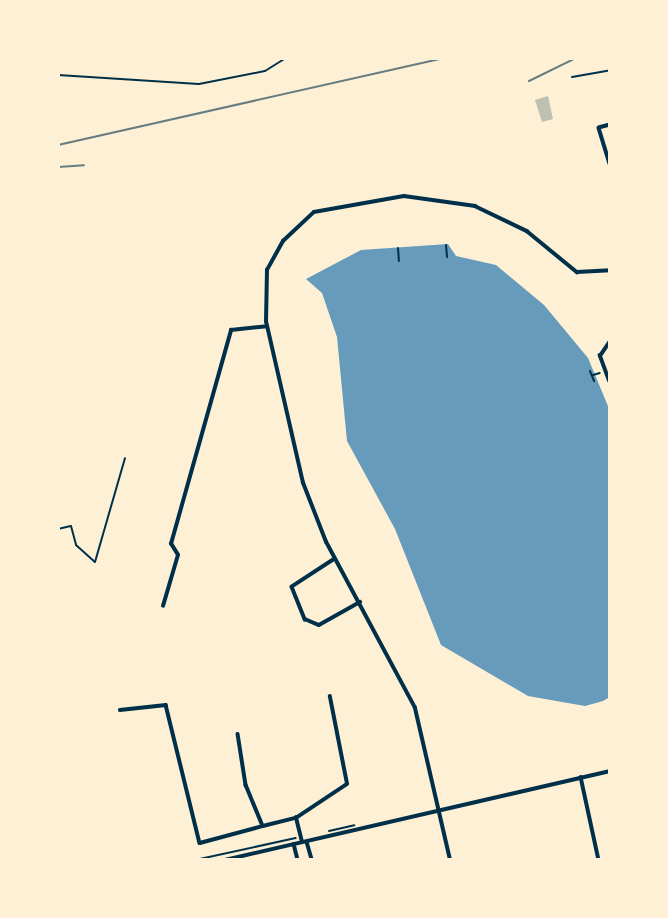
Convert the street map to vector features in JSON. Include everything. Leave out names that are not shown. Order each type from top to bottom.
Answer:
[{"type":"street","points":[[610,125],[599,128],[610,163]]},
{"type":"street","points":[[450,860],[442,809],[415,708],[335,559],[303,483],[267,326],[264,287],[277,249],[314,212],[348,203],[404,196],[459,201],[527,231],[577,272],[610,270]]},
{"type":"street","points":[[163,606],[178,555],[171,544],[231,330],[267,326]]},
{"type":"street","points":[[609,381],[600,356],[610,341]]},
{"type":"street","points":[[335,559],[293,584],[299,608],[317,625],[360,602]]},
{"type":"street","points":[[120,710],[166,705],[198,842],[296,818],[347,784],[330,696]]},
{"type":"street","points":[[237,734],[246,785],[263,826]]},
{"type":"street","points":[[225,860],[293,841],[304,842],[610,771]]},
{"type":"street","points":[[581,778],[599,860]]},
{"type":"street","points":[[296,818],[312,860]]},
{"type":"street","points":[[293,841],[298,860]]},
{"type":"lane","points":[[58,75],[191,84],[265,71],[286,58]]},
{"type":"lane","points":[[572,78],[610,71]]},
{"type":"path","points":[[446,245],[447,257]]},
{"type":"path","points":[[398,248],[399,261]]},
{"type":"path","points":[[590,371],[594,381]]},
{"type":"path","points":[[592,376],[600,373]]},
{"type":"path","points":[[58,529],[71,526],[76,545],[95,562],[125,457]]},
{"type":"path","points":[[195,860],[293,841]]},
{"type":"water","points":[[448,244],[456,256],[496,265],[544,305],[588,358],[610,411],[610,697],[603,701],[585,706],[528,696],[441,645],[395,529],[347,441],[337,337],[322,293],[306,279],[361,250]]},
{"type":"building","points":[[548,96],[553,119],[542,122],[535,100]]},
{"type":"railway","points":[[58,145],[445,58]]},
{"type":"railway","points":[[529,81],[576,58]]},
{"type":"railway","points":[[58,167],[84,165]]}]
